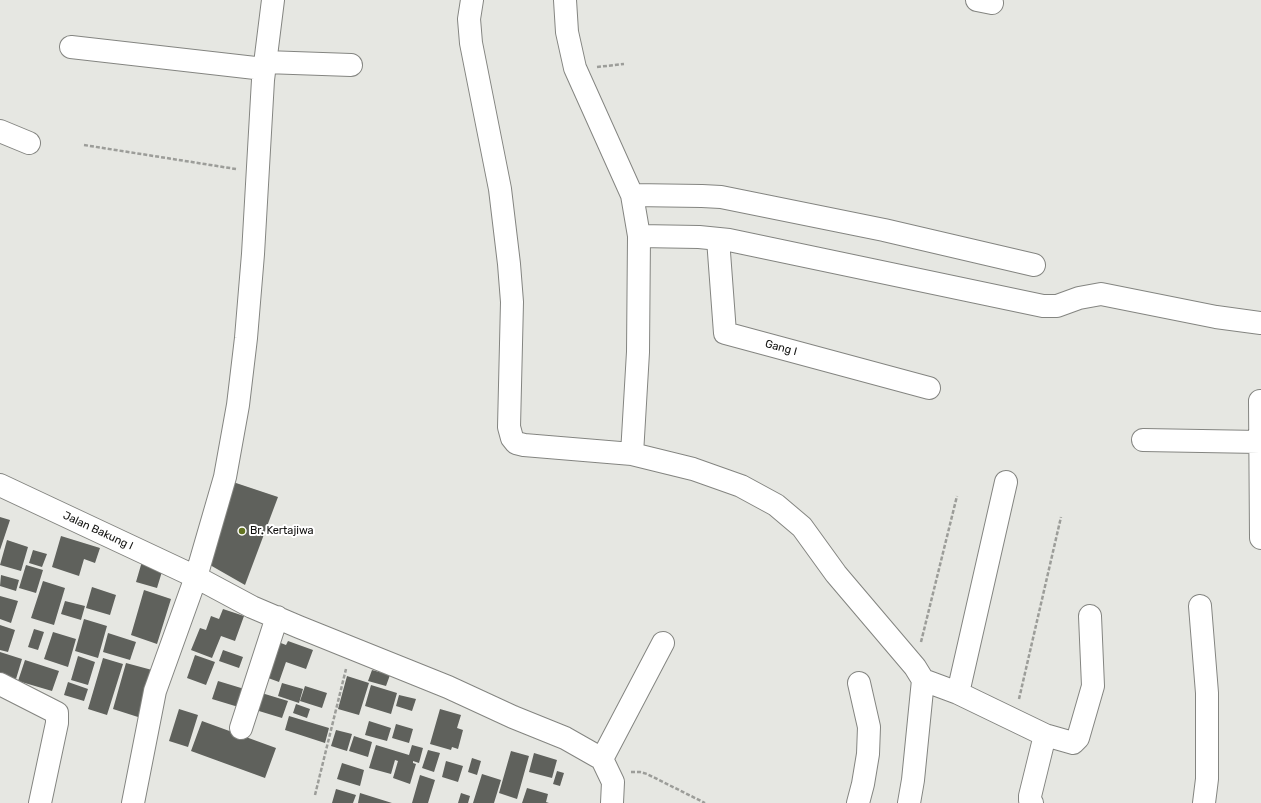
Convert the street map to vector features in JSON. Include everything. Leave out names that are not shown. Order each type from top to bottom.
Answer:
[{"type":"street","points":[[133,803],[155,691],[196,577],[225,477],[233,436],[246,338],[254,254],[265,65],[273,0]]},
{"type":"street","points":[[472,0],[469,19],[471,43],[500,189],[509,264],[512,302],[510,433],[516,443],[524,446],[632,454],[693,469],[741,486],[776,505],[802,526],[836,574],[919,674],[1045,735],[1073,743],[1078,738],[1093,686],[1090,616]]},
{"type":"street","points":[[565,0],[567,32],[575,68],[632,195],[639,236],[638,352],[632,454]]},
{"type":"street","points":[[71,47],[265,65],[351,65]]},
{"type":"street","points":[[0,131],[29,143]]},
{"type":"street","points":[[632,195],[721,197],[884,230],[1034,265]]},
{"type":"street","points":[[639,236],[718,239],[767,247],[1044,306],[1057,306],[1079,298],[1101,294],[1216,317],[1261,323]]},
{"type":"street","name":"Gang I","points":[[718,239],[725,333],[930,388]]},
{"type":"street","points":[[1260,401],[1261,538]]},
{"type":"street","points":[[1143,440],[1260,442]]},
{"type":"street","points":[[958,693],[1006,482]]},
{"type":"street","name":"Jalan Bakung I","points":[[0,486],[196,577],[214,588],[277,617],[350,649],[448,687],[513,717],[565,738],[602,759]]},
{"type":"street","points":[[1200,606],[1207,692],[1207,779],[1204,803]]},
{"type":"street","points":[[242,728],[277,617]]},
{"type":"street","points":[[612,803],[613,782],[602,759],[662,643]]},
{"type":"street","points":[[909,803],[914,780],[919,674]]},
{"type":"street","points":[[858,803],[868,754],[869,727],[859,683]]},
{"type":"street","points":[[0,684],[57,713],[57,723],[40,803]]},
{"type":"street","points":[[1032,803],[1030,796],[1045,735]]},
{"type":"path","points":[[84,145],[258,173]]},
{"type":"path","points":[[919,674],[957,496]]},
{"type":"path","points":[[1014,721],[1062,517]]},
{"type":"path","points":[[315,795],[350,649]]},
{"type":"path","points":[[613,782],[632,772],[640,772],[705,803]]},
{"type":"building","name":"Br. Kertajiwa","points":[[233,482],[278,497],[245,585],[210,565]]},
{"type":"building","points":[[0,517],[10,520],[0,550]]},
{"type":"building","points":[[61,536],[100,548],[95,563],[84,559],[79,576],[52,567]]},
{"type":"building","points":[[7,540],[28,547],[21,571],[0,565]]},
{"type":"building","points":[[33,550],[47,554],[42,567],[29,563]]},
{"type":"building","points":[[143,558],[164,565],[157,588],[136,582]]},
{"type":"building","points":[[26,565],[43,570],[36,593],[19,588]]},
{"type":"building","points":[[1,575],[19,580],[16,591],[0,586]]},
{"type":"building","points":[[43,581],[65,588],[54,625],[31,618]]},
{"type":"building","points":[[92,587],[116,595],[110,615],[86,608]]},
{"type":"building","points":[[144,590],[171,599],[157,644],[131,635]]},
{"type":"building","points":[[0,596],[18,601],[11,623],[0,619]]},
{"type":"building","points":[[65,601],[85,606],[81,620],[61,614]]},
{"type":"building","points":[[223,609],[244,616],[235,641],[221,636],[212,658],[191,650],[200,628],[206,630],[211,616],[219,619]]},
{"type":"building","points":[[84,619],[107,626],[98,658],[75,651]]},
{"type":"building","points":[[0,625],[15,630],[8,652],[0,650]]},
{"type":"building","points":[[34,629],[44,632],[38,650],[28,647]]},
{"type":"building","points":[[53,632],[76,639],[68,667],[44,659]]},
{"type":"building","points":[[108,633],[136,642],[130,660],[103,652]]},
{"type":"building","points":[[273,640],[286,645],[288,641],[313,650],[306,669],[286,662],[279,682],[260,675]]},
{"type":"building","points":[[223,650],[243,657],[239,668],[219,661]]},
{"type":"building","points":[[0,652],[22,659],[16,679],[0,674]]},
{"type":"building","points":[[195,655],[215,662],[206,685],[187,678]]},
{"type":"building","points":[[78,656],[95,662],[88,685],[71,680]]},
{"type":"building","points":[[103,658],[123,664],[107,715],[88,709]]},
{"type":"building","points":[[25,660],[59,671],[52,691],[18,681]]},
{"type":"building","points":[[126,663],[152,670],[138,717],[113,709]]},
{"type":"building","points":[[372,670],[390,675],[386,686],[368,681]]},
{"type":"building","points":[[347,676],[369,683],[359,715],[338,709]]},
{"type":"building","points":[[218,681],[251,691],[245,709],[212,699]]},
{"type":"building","points":[[68,682],[88,689],[84,701],[64,695]]},
{"type":"building","points":[[282,683],[303,689],[299,703],[278,696]]},
{"type":"building","points":[[371,685],[397,693],[391,714],[365,706]]},
{"type":"building","points":[[305,686],[327,693],[322,708],[300,701]]},
{"type":"building","points":[[255,691],[288,701],[282,718],[249,708]]},
{"type":"building","points":[[399,695],[416,699],[412,711],[396,706]]},
{"type":"building","points":[[296,704],[310,709],[307,718],[293,713]]},
{"type":"building","points":[[179,709],[198,715],[188,747],[169,741]]},
{"type":"building","points":[[440,709],[461,715],[457,728],[463,730],[458,749],[452,747],[451,750],[430,744]]},
{"type":"building","points":[[289,716],[329,728],[325,743],[285,730]]},
{"type":"building","points":[[202,721],[276,748],[265,778],[191,751]]},
{"type":"building","points":[[369,721],[391,728],[387,741],[365,735]]},
{"type":"building","points":[[396,724],[413,729],[409,743],[392,738]]},
{"type":"building","points":[[336,730],[352,734],[347,751],[331,746]]},
{"type":"building","points":[[354,736],[372,742],[368,757],[349,751]]},
{"type":"building","points":[[376,745],[409,755],[412,745],[423,748],[419,763],[413,761],[413,763],[416,764],[410,784],[393,778],[398,761],[395,760],[391,774],[369,768]]},
{"type":"building","points":[[428,750],[440,753],[434,772],[422,768]]},
{"type":"building","points":[[511,751],[529,756],[517,799],[499,793]]},
{"type":"building","points":[[534,753],[557,760],[552,778],[529,772]]},
{"type":"building","points":[[472,758],[481,761],[477,775],[468,772]]},
{"type":"building","points":[[446,761],[463,766],[458,782],[442,777]]},
{"type":"building","points":[[342,763],[364,770],[360,786],[337,779]]},
{"type":"building","points":[[557,771],[564,773],[560,786],[553,784]]},
{"type":"building","points":[[482,774],[501,780],[494,803],[473,803]]},
{"type":"building","points":[[420,775],[435,780],[428,803],[412,803]]},
{"type":"building","points":[[527,788],[548,794],[546,802],[549,803],[522,803]]},
{"type":"building","points":[[336,789],[356,795],[353,803],[332,803]]},
{"type":"building","points":[[360,793],[392,803],[358,803]]},
{"type":"building","points":[[461,793],[470,796],[468,803],[458,803]]},
{"type":"place","name":"Br. Kertajiwa","points":[[242,531]]}]
